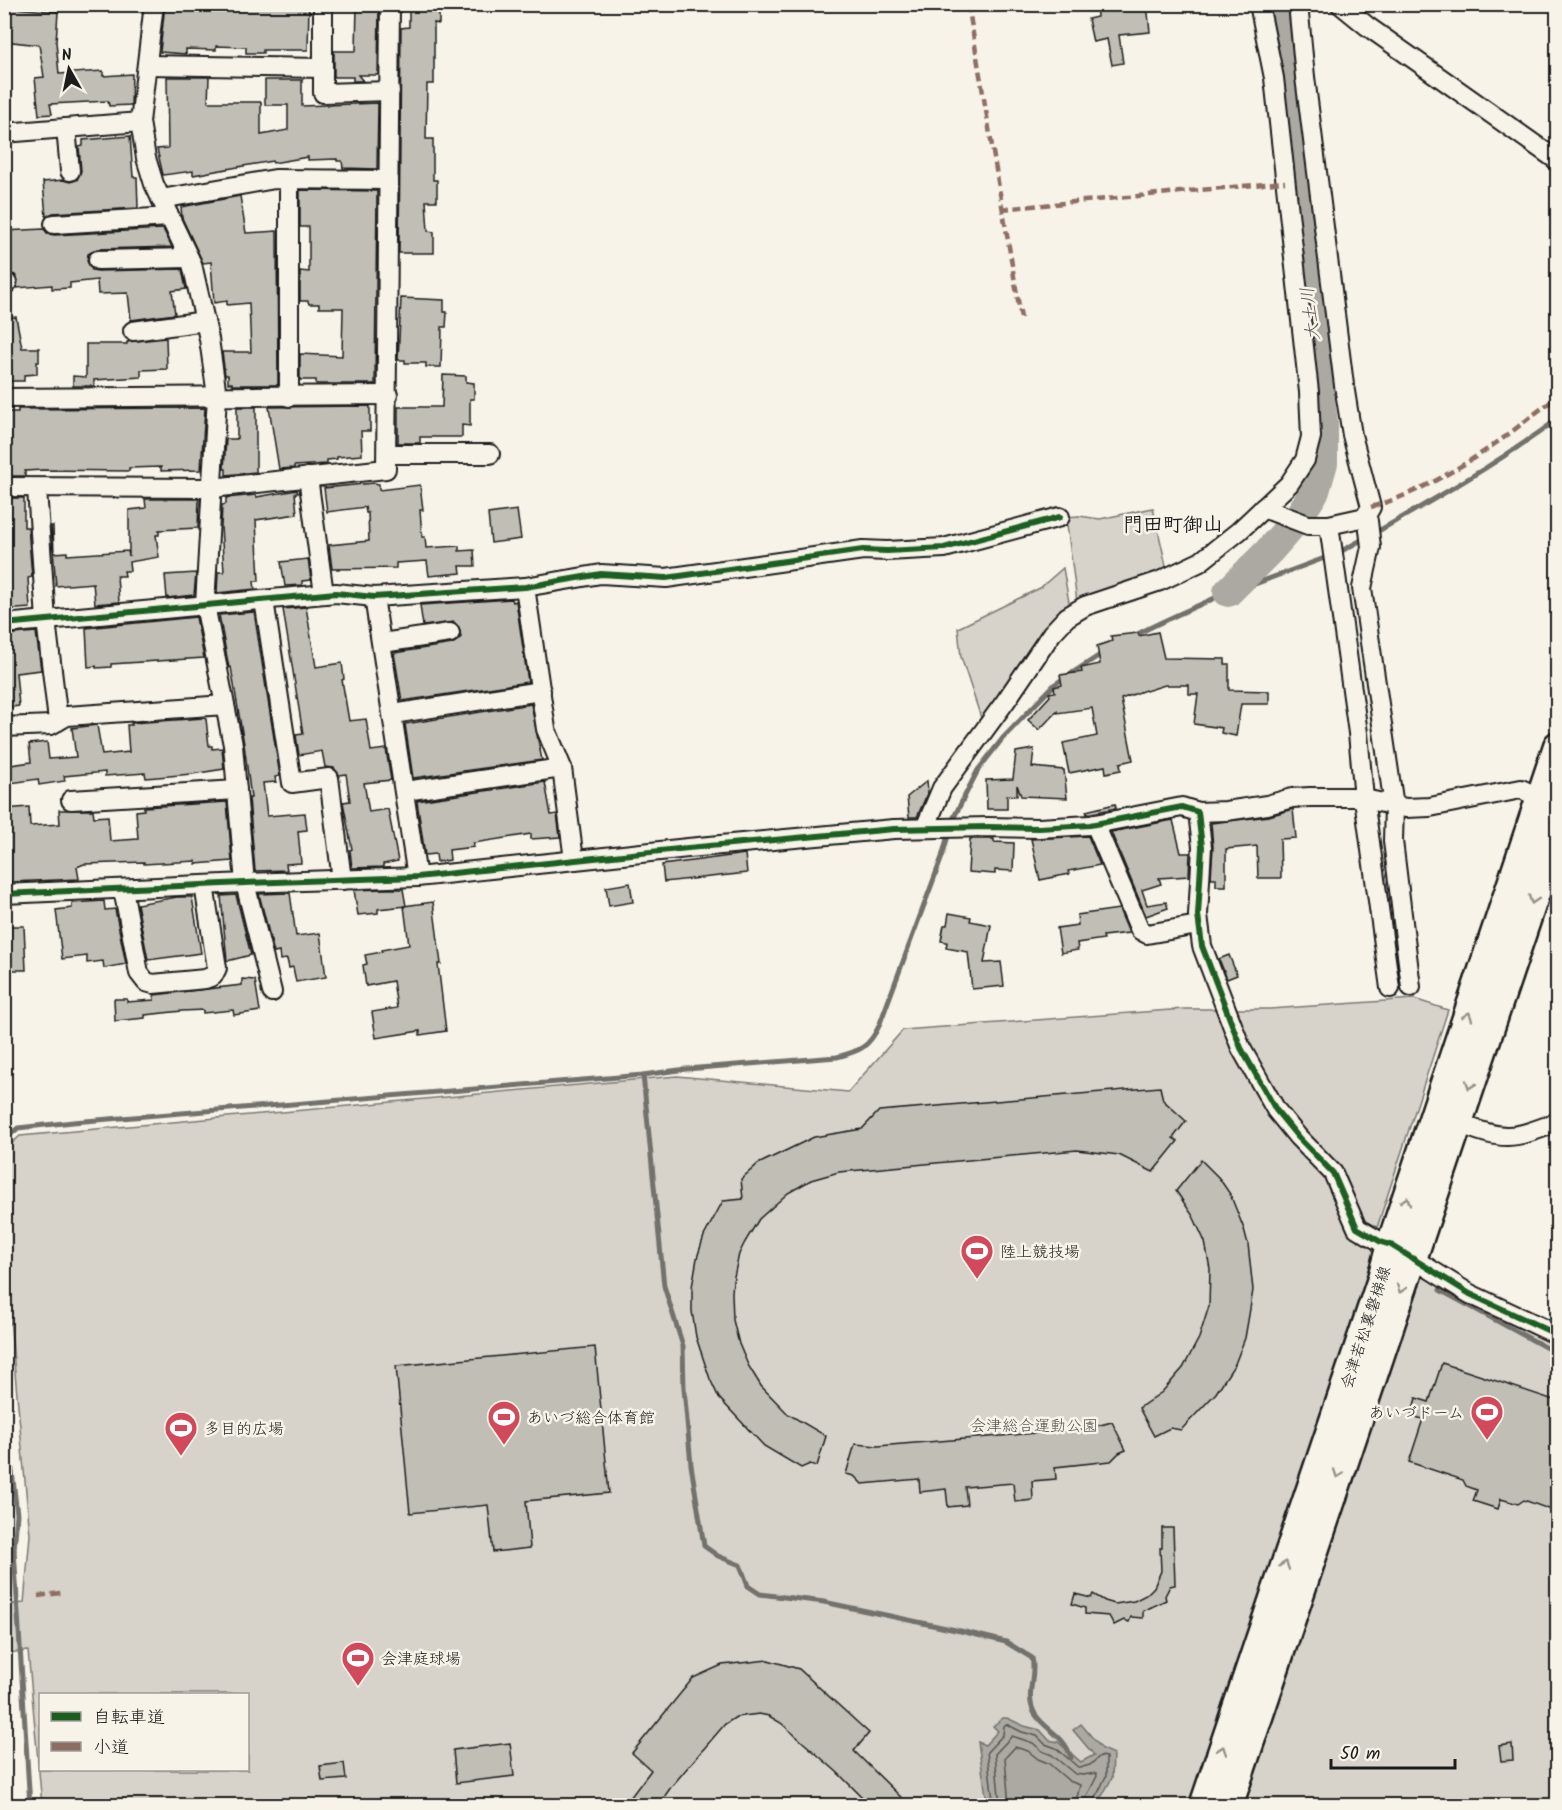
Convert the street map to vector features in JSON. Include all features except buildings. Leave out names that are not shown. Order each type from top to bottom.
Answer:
[{"type":"main road","name":"会津若松裏磐梯線","points":[[1228,1806],[1401,1251],[1549,802],[1557,746]]},
{"type":"main road","name":"会津若松裏磐梯線","points":[[1204,1806],[1381,1282],[1401,1251],[1458,1123],[1557,825]]},
{"type":"street","points":[[154,4],[140,122],[146,158],[154,184],[189,258],[205,321],[217,396],[205,605],[233,746],[245,883],[272,992]]},
{"type":"street","points":[[323,4],[323,93],[390,91]]},
{"type":"street","points":[[4,487],[37,489],[212,488],[386,469],[390,4]]},
{"type":"street","points":[[925,828],[942,788],[1052,633],[1067,617],[1085,606],[1160,581],[1200,562],[1239,531],[1289,484],[1305,460],[1311,437],[1310,392],[1274,78],[1259,4]]},
{"type":"street","points":[[1263,508],[1308,525],[1329,525],[1365,517],[1371,507],[1352,435],[1344,385],[1305,77],[1299,14],[1302,4]]},
{"type":"street","points":[[1341,4],[1377,33],[1557,161]]},
{"type":"street","points":[[147,66],[323,68]]},
{"type":"street","points":[[4,133],[140,122]]},
{"type":"street","points":[[66,128],[70,171]]},
{"type":"street","points":[[161,199],[275,179],[389,180]]},
{"type":"street","points":[[289,180],[289,397]]},
{"type":"street","points":[[54,224],[170,217]]},
{"type":"street","points":[[98,260],[189,258]]},
{"type":"street","points":[[133,331],[205,321]]},
{"type":"street","points":[[4,398],[388,395]]},
{"type":"street","points":[[387,454],[490,454]]},
{"type":"street","points":[[308,477],[324,594]]},
{"type":"street","points":[[37,489],[46,620],[58,721]]},
{"type":"street","points":[[4,624],[336,593],[374,597],[525,587],[601,574],[666,578],[862,550],[944,548],[1060,517]]},
{"type":"street","points":[[1365,517],[1368,521],[1371,547],[1362,588],[1394,806],[1394,841],[1411,987]]},
{"type":"street","points":[[1329,525],[1390,988]]},
{"type":"street","points":[[525,587],[546,729],[562,768],[574,860]]},
{"type":"street","points":[[374,597],[417,877]]},
{"type":"street","points":[[264,600],[292,783],[329,778],[342,880]]},
{"type":"street","points":[[382,643],[450,633]]},
{"type":"street","points":[[393,714],[541,691]]},
{"type":"street","points":[[4,727],[51,725],[66,716],[225,705]]},
{"type":"street","points":[[405,791],[562,768]]},
{"type":"street","points":[[4,894],[417,877],[894,829],[988,826],[1039,828],[1095,824],[1182,807],[1198,812],[1226,811],[1301,797],[1355,796],[1406,808],[1430,807],[1521,789],[1549,802]]},
{"type":"street","points":[[71,800],[237,790]]},
{"type":"street","points":[[1198,812],[1202,847],[1198,925],[1202,946],[1237,1038],[1276,1110],[1298,1137],[1334,1173],[1357,1228],[1401,1251],[1470,1293],[1557,1335]]},
{"type":"street","points":[[1095,824],[1140,930],[1147,934],[1198,925]]},
{"type":"street","points":[[123,889],[139,973],[146,982],[153,984],[206,979],[213,976],[217,968],[204,885]]},
{"type":"street","points":[[1458,1123],[1489,1135],[1502,1137],[1520,1135],[1557,1122]]},
{"type":"green space","points":[[1153,508],[1167,570],[1077,602],[1066,517],[1100,519]]},
{"type":"green space","points":[[1063,568],[1070,608],[983,724],[961,657],[958,628],[1040,588]]},
{"type":"green space","name":"会津総合運動公園","points":[[1414,999],[1448,1010],[1371,1246],[1557,1343],[1557,1805],[42,1805],[28,1651],[5,1653],[5,1605],[24,1603],[30,1535],[4,1254],[5,1149],[20,1136],[677,1076],[848,1092],[903,1030],[1184,1009],[1270,1009]]},
{"type":"water","points":[[1003,1718],[1040,1730],[1049,1740],[1058,1742],[1081,1762],[1094,1755],[1073,1730],[1081,1724],[1102,1749],[1113,1754],[1112,1778],[1097,1805],[982,1805],[987,1802],[978,1742],[985,1745],[998,1731],[993,1726]]},
{"type":"waterway","name":"大土川","points":[[1228,592],[1297,519],[1315,491],[1323,463],[1323,425],[1275,4]]},
{"type":"waterway","points":[[1373,534],[1467,479],[1558,419]]},
{"type":"waterway","points":[[1132,637],[1228,592],[1338,553],[1365,538]]},
{"type":"waterway","points":[[4,1140],[18,1128],[73,1122],[643,1075],[686,1069],[837,1057],[852,1053],[863,1047],[879,1026],[942,857],[952,821],[978,770],[1003,738],[1055,684],[1103,653]]},
{"type":"waterway","points":[[643,1075],[664,1286],[683,1346],[684,1388],[691,1465],[704,1546],[718,1556],[740,1565],[748,1586],[760,1594],[824,1602],[1006,1642],[1032,1658],[1032,1707],[1039,1720],[1060,1738],[1071,1758]]},
{"type":"waterway","points":[[1440,1290],[1558,1354]]},
{"type":"waterway","points":[[4,1402],[17,1514],[14,1550],[30,1806]]},
{"type":"waterway","points":[[4,1552],[14,1550]]},
{"type":"marked path","points":[[968,4],[1021,318]]},
{"type":"marked path","points":[[1001,209],[1285,182]]},
{"type":"marked path","points":[[1371,507],[1406,495],[1471,460],[1558,397]]},
{"type":"marked path","points":[[38,1596],[61,1593]]},
{"type":"cycle path","points":[[4,624],[336,593],[374,597],[525,587],[601,574],[666,578],[863,550],[944,548],[1060,517]]},
{"type":"cycle path","points":[[4,894],[417,877],[894,829],[1039,828],[1090,825],[1182,807],[1198,812],[1202,847],[1198,915],[1202,946],[1241,1048],[1276,1110],[1298,1137],[1333,1173],[1357,1228],[1391,1245],[1470,1294],[1558,1335]]},
{"type":"place","name":"陸上競技場","points":[[977,1280]]},
{"type":"place","name":"あいづドーム","points":[[1487,1441]]},
{"type":"place","name":"あいづ総合体育館","points":[[504,1446]]},
{"type":"place","name":"多目的広場","points":[[181,1457]]},
{"type":"place","name":"会津庭球場","points":[[358,1687]]},
{"type":"district","name":"門田町御山","points":[[1173,524]]}]
